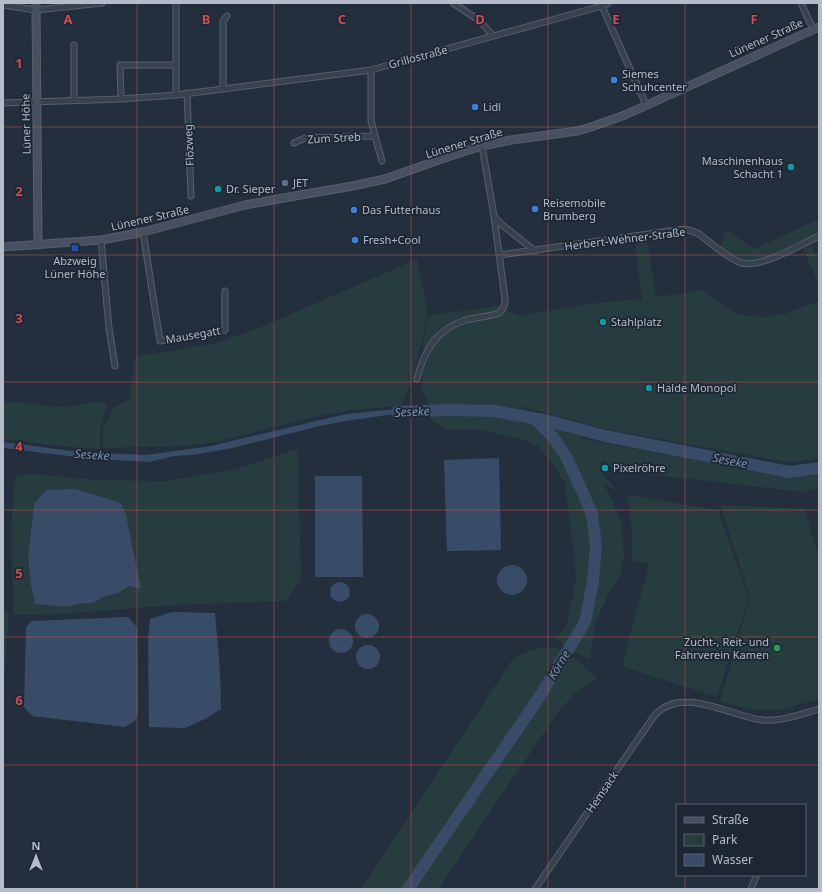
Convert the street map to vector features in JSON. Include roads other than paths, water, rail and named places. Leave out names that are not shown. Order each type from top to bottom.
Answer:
[{"type":"main road","name":"Lüner Höhe","points":[[36,7],[38,245]]},
{"type":"main road","name":"Lünener Straße","points":[[3,247],[101,240],[143,232],[252,204],[387,179],[482,146],[584,129],[607,122],[816,28]]},
{"type":"street","points":[[3,4],[36,7],[102,3]]},
{"type":"street","points":[[176,3],[176,95]]},
{"type":"street","points":[[453,3],[480,21],[493,36]]},
{"type":"street","name":"Grillostraße","points":[[3,103],[121,99],[176,95],[371,70],[608,3]]},
{"type":"street","points":[[802,3],[816,28]]},
{"type":"street","points":[[601,4],[646,105]]},
{"type":"street","points":[[223,89],[223,21],[228,16]]},
{"type":"street","points":[[74,44],[74,101]]},
{"type":"street","points":[[121,99],[120,65],[176,65]]},
{"type":"street","name":"Zum Streb","points":[[371,70],[371,120],[374,136],[382,161]]},
{"type":"street","name":"Flözweg","points":[[187,93],[191,196]]},
{"type":"street","name":"Zum Streb","points":[[294,144],[305,138],[374,136]]},
{"type":"street","points":[[417,379],[420,364],[428,347],[435,339],[456,324],[467,320],[500,313],[503,310],[505,299],[500,255],[482,146]]},
{"type":"street","points":[[494,216],[501,224],[535,250]]},
{"type":"street","name":"Herbert-Wehner-Straße","points":[[500,255],[684,229],[698,234],[736,260],[748,264],[755,264],[765,261],[819,236]]},
{"type":"street","name":"Mausegatt","points":[[143,232],[160,341],[225,330],[225,291]]},
{"type":"street","name":"Lünener Straße","points":[[101,240],[115,366]]},
{"type":"street","name":"Hemsack","points":[[535,889],[656,714],[669,705],[691,702],[750,718],[763,720],[782,718],[819,709]]},
{"type":"street","points":[[751,889],[756,877]]},
{"type":"water","points":[[386,410],[413,410],[413,415],[395,414],[346,421],[228,449],[192,455],[174,456],[149,462],[83,458],[3,448],[3,442],[79,452],[146,455],[211,446],[346,414]]},
{"type":"water","points":[[499,458],[501,550],[447,551],[444,460]]},
{"type":"water","points":[[315,476],[362,476],[363,577],[315,577]]},
{"type":"water","points":[[76,489],[121,503],[126,515],[141,589],[129,586],[119,593],[105,596],[93,603],[82,603],[68,607],[35,604],[28,558],[34,504],[46,490]]},
{"type":"water","points":[[512,565],[523,569],[527,580],[523,591],[512,595],[501,591],[497,580],[501,569]]},
{"type":"water","points":[[340,582],[347,585],[350,592],[347,599],[340,602],[333,599],[330,592],[333,585]]},
{"type":"water","points":[[172,612],[215,613],[220,670],[221,709],[207,718],[185,728],[149,727],[148,640],[150,619]]},
{"type":"water","points":[[367,614],[376,617],[379,626],[376,635],[367,638],[358,635],[355,626],[358,617]]},
{"type":"water","points":[[128,617],[137,627],[138,710],[136,720],[125,727],[32,716],[24,707],[26,627],[32,621]]},
{"type":"water","points":[[341,629],[346,630],[352,636],[352,646],[346,652],[341,653],[336,652],[330,646],[329,641],[330,636],[336,630]]},
{"type":"water","points":[[368,645],[373,646],[379,652],[379,662],[373,668],[368,669],[363,668],[357,662],[356,657],[357,652],[363,646]]},
{"type":"waterway","name":"Seseke","points":[[397,412],[449,410],[494,411],[549,421],[605,436],[789,472],[819,468]]},
{"type":"waterway","name":"Körne","points":[[408,889],[540,696],[585,622],[593,581],[596,546],[592,514],[567,458],[553,437],[535,419]]},
{"type":"place","name":"Siemes Schuhcenter","points":[[614,80]]},
{"type":"place","name":"Lidl","points":[[475,107]]},
{"type":"place","name":"Maschinenhaus Schacht 1","points":[[791,167]]},
{"type":"place","name":"JET","points":[[285,183]]},
{"type":"place","name":"Dr. Sieper","points":[[218,189]]},
{"type":"place","name":"Reisemobile Brumberg","points":[[535,209]]},
{"type":"place","name":"Das Futterhaus","points":[[354,210]]},
{"type":"place","name":"Fresh+Cool","points":[[355,240]]},
{"type":"place","name":"Abzweig Lüner Höhe","points":[[75,248]]},
{"type":"place","name":"Stahlplatz","points":[[603,322]]},
{"type":"place","name":"Halde Monopol","points":[[649,388]]},
{"type":"place","name":"Pixelröhre","points":[[605,468]]},
{"type":"place","name":"Zucht-, Reit- und Fahrverein Kamen","points":[[777,648]]}]
